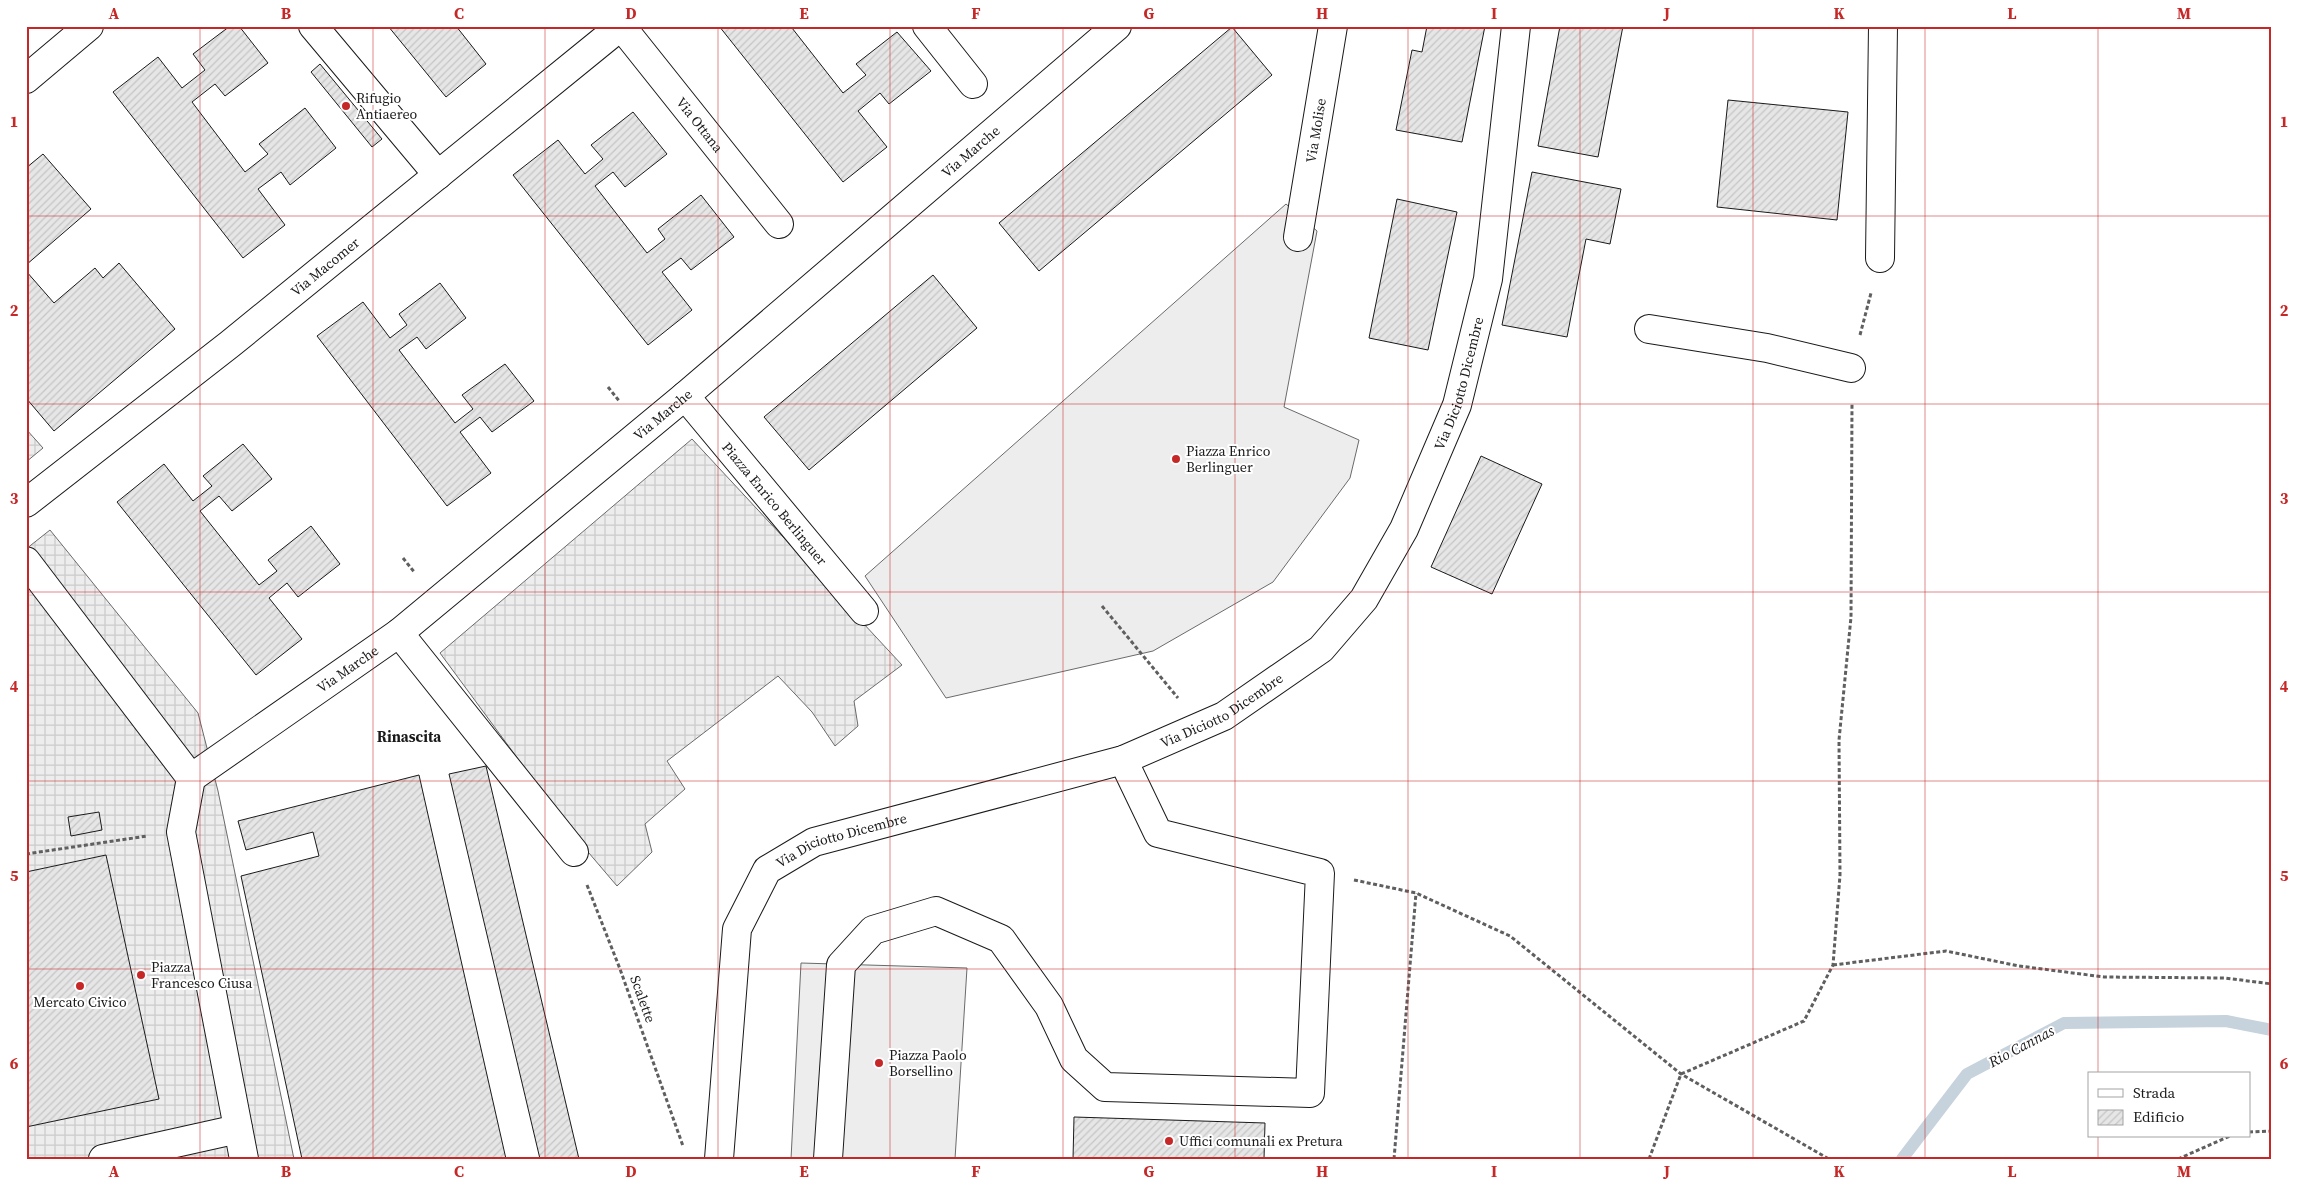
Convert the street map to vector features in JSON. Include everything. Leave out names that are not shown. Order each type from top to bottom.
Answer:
[{"type":"street","points":[[26,79],[89,26]]},
{"type":"street","points":[[313,26],[438,175]]},
{"type":"street","name":"Via Macomer","points":[[26,503],[230,344],[621,26]]},
{"type":"street","name":"Via Ottana","points":[[621,26],[778,224]]},
{"type":"street","points":[[927,26],[973,84]]},
{"type":"street","name":"Via Marche","points":[[191,778],[399,633],[684,396],[1116,26]]},
{"type":"street","name":"Via Molise","points":[[1298,237],[1333,26]]},
{"type":"street","name":"Via Diciotto Dicembre","points":[[719,1159],[737,929],[767,870],[814,842],[1123,760],[1201,727],[1224,716],[1321,649],[1364,599],[1404,529],[1457,404],[1488,279],[1516,26]]},
{"type":"street","points":[[1880,258],[1883,26]]},
{"type":"street","points":[[1649,329],[1766,348],[1851,368]]},
{"type":"street","name":"Piazza Enrico Berlinguer","points":[[684,396],[864,612]]},
{"type":"street","points":[[26,561],[191,778],[181,832],[244,1159]]},
{"type":"street","points":[[399,633],[574,852]]},
{"type":"street","points":[[828,1159],[841,966],[873,930],[936,911],[1001,939],[1049,1006],[1074,1059],[1105,1087],[1310,1093],[1320,872],[1158,833],[1123,760]]},
{"type":"street","points":[[104,1159],[238,1129]]},
{"type":"path","points":[[1649,1159],[1682,1074],[1804,1021],[1833,965],[1840,875],[1840,740],[1852,617],[1854,483],[1851,368],[1880,258]]},
{"type":"path","points":[[1102,606],[1201,727]]},
{"type":"path","points":[[26,854],[181,832]]},
{"type":"path","name":"Scalette","points":[[574,852],[620,969],[684,1150]]},
{"type":"path","points":[[1320,872],[1416,893],[1510,936],[1682,1074],[1827,1158]]},
{"type":"path","points":[[1394,1159],[1416,893]]},
{"type":"path","points":[[1833,965],[1946,952],[2019,966],[2104,976],[2225,978],[2272,984]]},
{"type":"path","points":[[2250,1132],[2272,1131]]},
{"type":"path","points":[[2178,1159],[2225,1138]]},
{"type":"shaded area","name":"Piazza Enrico Berlinguer","points":[[1286,204],[1317,231],[1284,407],[1359,440],[1350,478],[1273,582],[1153,651],[946,698],[865,576]]},
{"type":"shaded area","points":[[26,429],[43,448],[26,462]]},
{"type":"shaded area","points":[[692,439],[902,665],[854,701],[858,726],[835,746],[812,712],[778,676],[667,761],[685,789],[645,824],[652,852],[617,886],[577,839],[440,653]]},
{"type":"shaded area","name":"Piazza Francesco Ciusa","points":[[50,530],[198,713],[218,791],[294,1159],[26,1159],[26,549]]},
{"type":"shaded area","name":"Piazza Paolo Borsellino","points":[[801,963],[967,968],[955,1159],[791,1159]]},
{"type":"building","points":[[230,26],[239,26],[268,63],[225,96],[215,84],[192,102],[245,172],[268,154],[259,144],[305,108],[336,148],[290,185],[281,172],[258,189],[285,225],[243,258],[113,92],[158,57],[182,88],[205,70],[193,54]]},
{"type":"building","points":[[388,26],[456,26],[486,64],[446,97]]},
{"type":"building","points":[[719,26],[793,26],[792,28],[843,93],[866,75],[856,64],[897,32],[931,71],[889,104],[880,93],[858,111],[887,147],[843,182]]},
{"type":"building","points":[[1427,26],[1485,26],[1462,142],[1396,130],[1412,50],[1422,52]]},
{"type":"building","points":[[1560,26],[1623,26],[1598,157],[1538,146]]},
{"type":"building","points":[[1232,27],[1272,75],[1039,271],[999,223]]},
{"type":"building","name":"Rifugio Antiaereo","points":[[320,64],[382,139],[372,147],[311,72]]},
{"type":"building","points":[[1728,100],[1848,112],[1837,220],[1717,207]]},
{"type":"building","points":[[633,112],[667,154],[625,187],[613,172],[595,186],[647,253],[665,239],[658,229],[701,195],[734,237],[691,270],[681,258],[662,272],[692,310],[648,345],[513,175],[558,140],[585,174],[603,159],[591,145]]},
{"type":"building","points":[[43,154],[91,209],[26,265],[26,168]]},
{"type":"building","points":[[1532,172],[1621,189],[1610,244],[1586,239],[1567,337],[1502,325]]},
{"type":"building","points":[[1397,199],[1457,212],[1428,350],[1369,338]]},
{"type":"building","points":[[119,263],[175,329],[54,431],[26,398],[26,271],[54,303],[95,268],[103,278]]},
{"type":"building","points":[[933,275],[977,328],[809,470],[764,417]]},
{"type":"building","points":[[440,283],[466,318],[426,349],[417,337],[399,350],[455,423],[473,409],[462,395],[505,364],[534,401],[492,432],[480,417],[460,432],[491,473],[447,506],[317,336],[363,302],[390,338],[407,325],[399,314]]},
{"type":"building","points":[[243,444],[272,479],[232,511],[219,496],[200,511],[259,585],[277,571],[268,560],[311,526],[340,564],[298,597],[287,583],[269,598],[302,639],[256,675],[117,502],[164,464],[193,501],[212,486],[203,476]]},
{"type":"building","points":[[1481,456],[1542,484],[1492,594],[1431,567]]},
{"type":"building","points":[[486,766],[579,1159],[540,1159],[449,774]]},
{"type":"building","points":[[419,775],[506,1159],[302,1159],[241,876],[319,856],[313,832],[246,850],[238,821]]},
{"type":"building","points":[[99,812],[102,830],[71,836],[68,817]]},
{"type":"building","name":"Mercato Civico","points":[[106,855],[159,1099],[26,1127],[26,872]]},
{"type":"building","name":"Uffici comunali ex Pretura","points":[[1074,1117],[1265,1123],[1264,1159],[1073,1159]]},
{"type":"waterway","name":"Rio Cannas","points":[[1902,1159],[1967,1074],[2064,1023],[2226,1021],[2272,1030]]},
{"type":"place","name":"Rifugio Antiaereo","points":[[346,106]]},
{"type":"place","name":"Piazza Enrico Berlinguer","points":[[1176,459]]},
{"type":"place","name":"Piazza Francesco Ciusa","points":[[141,975]]},
{"type":"place","name":"Mercato Civico","points":[[80,986]]},
{"type":"place","name":"Piazza Paolo Borsellino","points":[[879,1063]]},
{"type":"place","name":"Uffici comunali ex Pretura","points":[[1169,1141]]},
{"type":"district","name":"Rinascita","points":[[409,736]]}]
